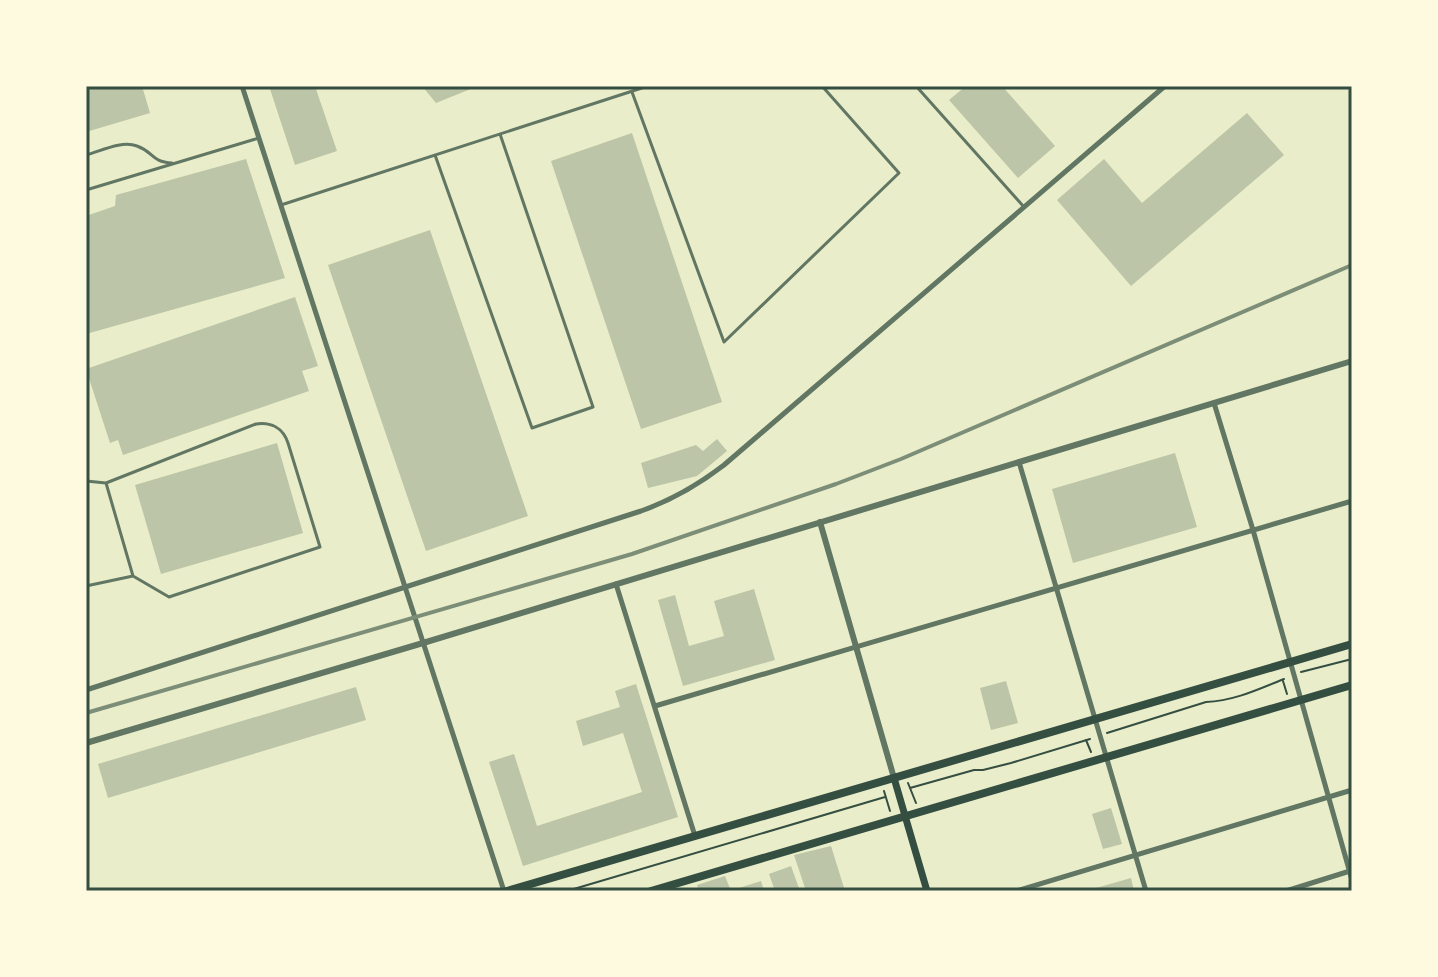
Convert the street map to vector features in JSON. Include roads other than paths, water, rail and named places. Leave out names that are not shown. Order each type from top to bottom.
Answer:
[{"type":"main road","points":[[505,891],[1352,644]]},
{"type":"main road","points":[[651,891],[1352,685]]},
{"type":"main road","points":[[894,778],[927,891]]},
{"type":"street","points":[[242,86],[505,891]]},
{"type":"street","points":[[86,690],[650,508],[693,488],[724,465],[1165,86]]},
{"type":"street","points":[[86,743],[1352,361]]},
{"type":"street","points":[[1214,403],[1352,880]]},
{"type":"street","points":[[1019,462],[1146,891]]},
{"type":"street","points":[[655,706],[1352,501]]},
{"type":"street","points":[[820,522],[894,778]]},
{"type":"street","points":[[616,584],[695,836]]},
{"type":"street","points":[[1016,891],[1352,790]]},
{"type":"street","points":[[1286,891],[1351,871]]},
{"type":"lane","points":[[281,205],[648,86]]},
{"type":"lane","points":[[632,92],[724,342],[899,173],[822,86]]},
{"type":"lane","points":[[916,86],[1024,207]]},
{"type":"lane","points":[[435,155],[532,428],[593,407],[500,134]]},
{"type":"lane","points":[[86,190],[259,138]]},
{"type":"lane","points":[[86,155],[127,144],[139,146],[160,162],[176,163]]},
{"type":"lane","points":[[86,481],[106,483],[256,424],[269,424],[280,429],[286,438],[320,547],[169,597],[133,576],[86,586]]},
{"type":"lane","points":[[106,483],[133,576]]},
{"type":"railway","points":[[86,713],[632,554],[836,484],[1352,265]]}]
